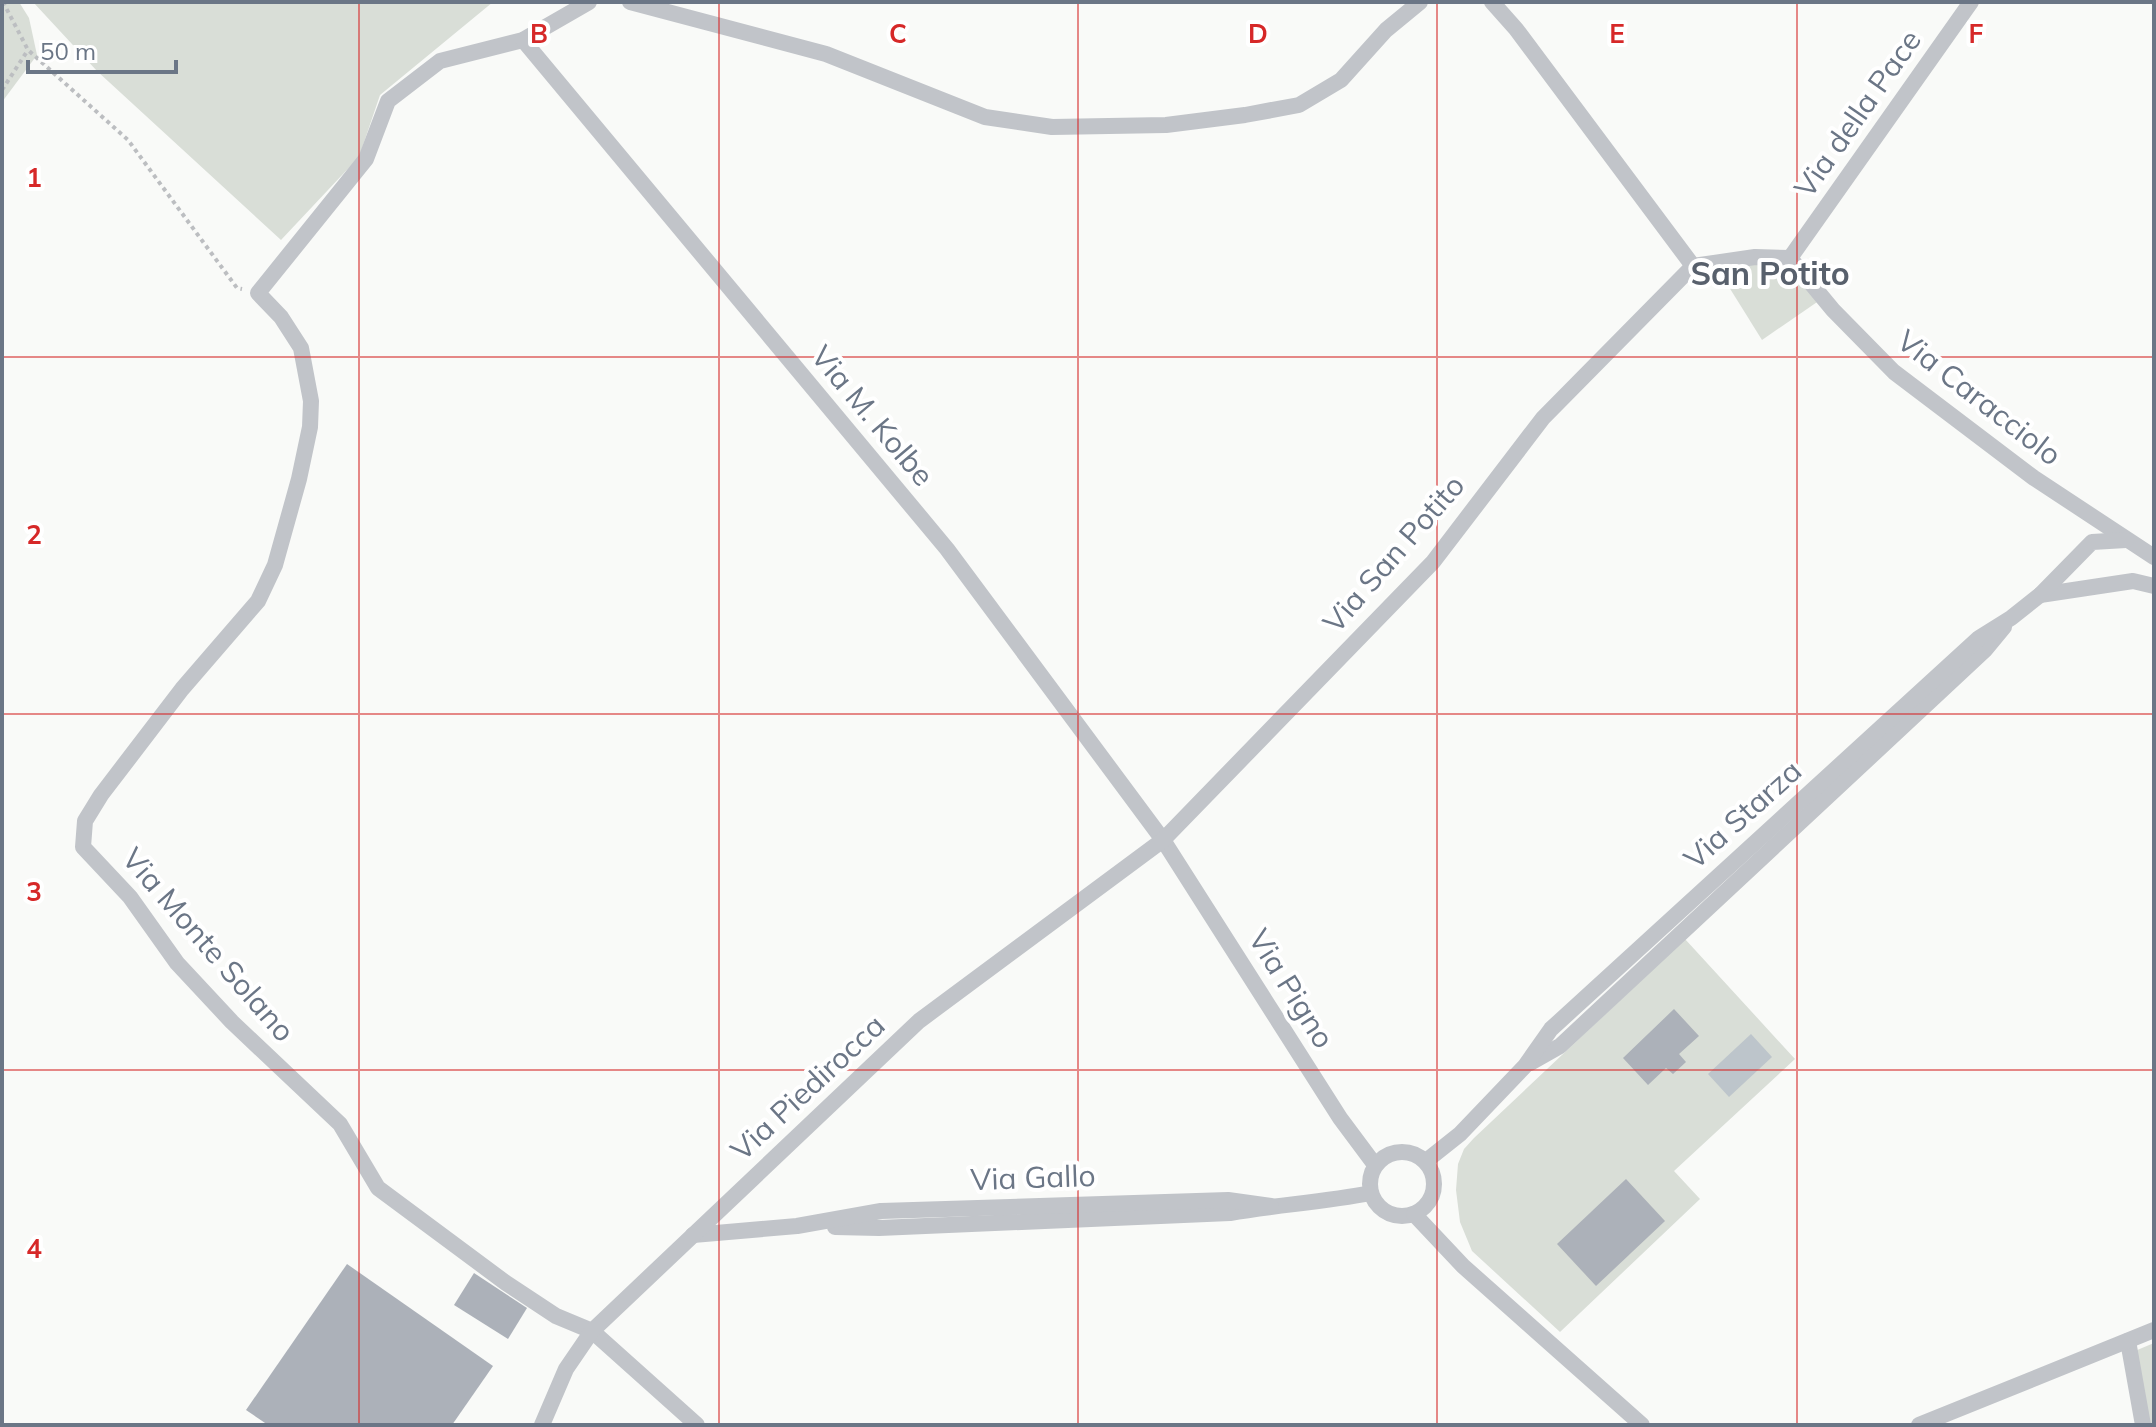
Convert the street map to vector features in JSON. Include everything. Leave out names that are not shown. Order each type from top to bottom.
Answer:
[{"type":"street","points":[[258,293],[366,159],[388,101],[440,61],[523,40],[589,2]]},
{"type":"street","points":[[630,2],[826,54],[985,117],[1052,127],[1166,125],[1299,105],[1341,80],[1386,30],[1420,2]]},
{"type":"street","points":[[1492,2],[1516,29],[1693,266],[1755,257],[1790,258]]},
{"type":"street","name":"Via della Pace","points":[[1790,258],[1971,2]]},
{"type":"street","name":"Via M. Kolbe","points":[[523,40],[947,549],[1163,840]]},
{"type":"street","name":"Via Caracciolo","points":[[1790,258],[1833,310],[1894,372],[2034,478],[2154,557]]},
{"type":"street","name":"Via San Potito","points":[[1163,840],[1433,562],[1543,418],[1693,266]]},
{"type":"street","name":"Via Monte Solano","points":[[258,293],[281,317],[301,348],[311,401],[310,427],[299,479],[275,565],[258,601],[182,689],[101,795],[85,821],[83,847],[130,897],[177,963],[232,1022],[340,1124],[378,1188],[543,1308],[592,1331],[697,1425]]},
{"type":"street","name":"Via Starza","points":[[1426,1161],[1460,1134],[1525,1066],[1572,1036],[1985,650],[2011,618],[2040,595],[2092,542],[2126,540]]},
{"type":"street","name":"Via Starza","points":[[2040,595],[2133,581],[2154,586]]},
{"type":"street","name":"Via Pigno","points":[[1163,840],[1340,1118],[1375,1165]]},
{"type":"street","name":"Via Piedirocca","points":[[542,1425],[566,1369],[592,1331],[919,1021],[1163,840]]},
{"type":"street","points":[[1405,1151],[1426,1161],[1433,1172],[1435,1185],[1431,1199],[1424,1208],[1405,1216],[1393,1215],[1377,1205],[1371,1193],[1371,1175],[1375,1165],[1389,1154],[1405,1151]]},
{"type":"street","name":"Via Gallo","points":[[693,1235],[797,1226],[879,1228],[1230,1213],[1371,1193]]},
{"type":"street","points":[[1414,1214],[1463,1266],[1642,1425]]},
{"type":"street","points":[[1919,1425],[2154,1330]]},
{"type":"street","points":[[2128,1341],[2143,1425]]},
{"type":"path","points":[[3,2],[28,50],[128,140],[237,288],[258,293]]},
{"type":"path","points":[[2,90],[28,50]]},
{"type":"shaded area","points":[[2,2],[19,2],[29,18],[37,55],[2,102]]},
{"type":"shaded area","points":[[33,2],[493,2],[380,95],[359,157],[281,240],[97,71]]},
{"type":"shaded area","points":[[1790,258],[1823,298],[1762,340],[1714,263]]},
{"type":"shaded area","points":[[1685,939],[1795,1059],[1674,1171],[1700,1199],[1560,1332],[1472,1251],[1460,1222],[1456,1190],[1458,1164],[1464,1149],[1474,1138]]},
{"type":"shaded area","points":[[1751,1034],[1772,1057],[1729,1097],[1708,1074]]},
{"type":"shaded area","points":[[2154,1343],[2154,1425],[2143,1425],[2130,1353]]},
{"type":"building","points":[[1674,1009],[1699,1036],[1679,1054],[1686,1062],[1673,1074],[1666,1068],[1648,1085],[1623,1058]]},
{"type":"building","points":[[1626,1179],[1665,1221],[1596,1286],[1557,1244]]},
{"type":"building","points":[[347,1264],[493,1366],[452,1425],[268,1425],[246,1410]]},
{"type":"building","points":[[474,1273],[527,1308],[508,1339],[454,1305]]},
{"type":"district","name":"San Potito","points":[[1770,274]]}]
